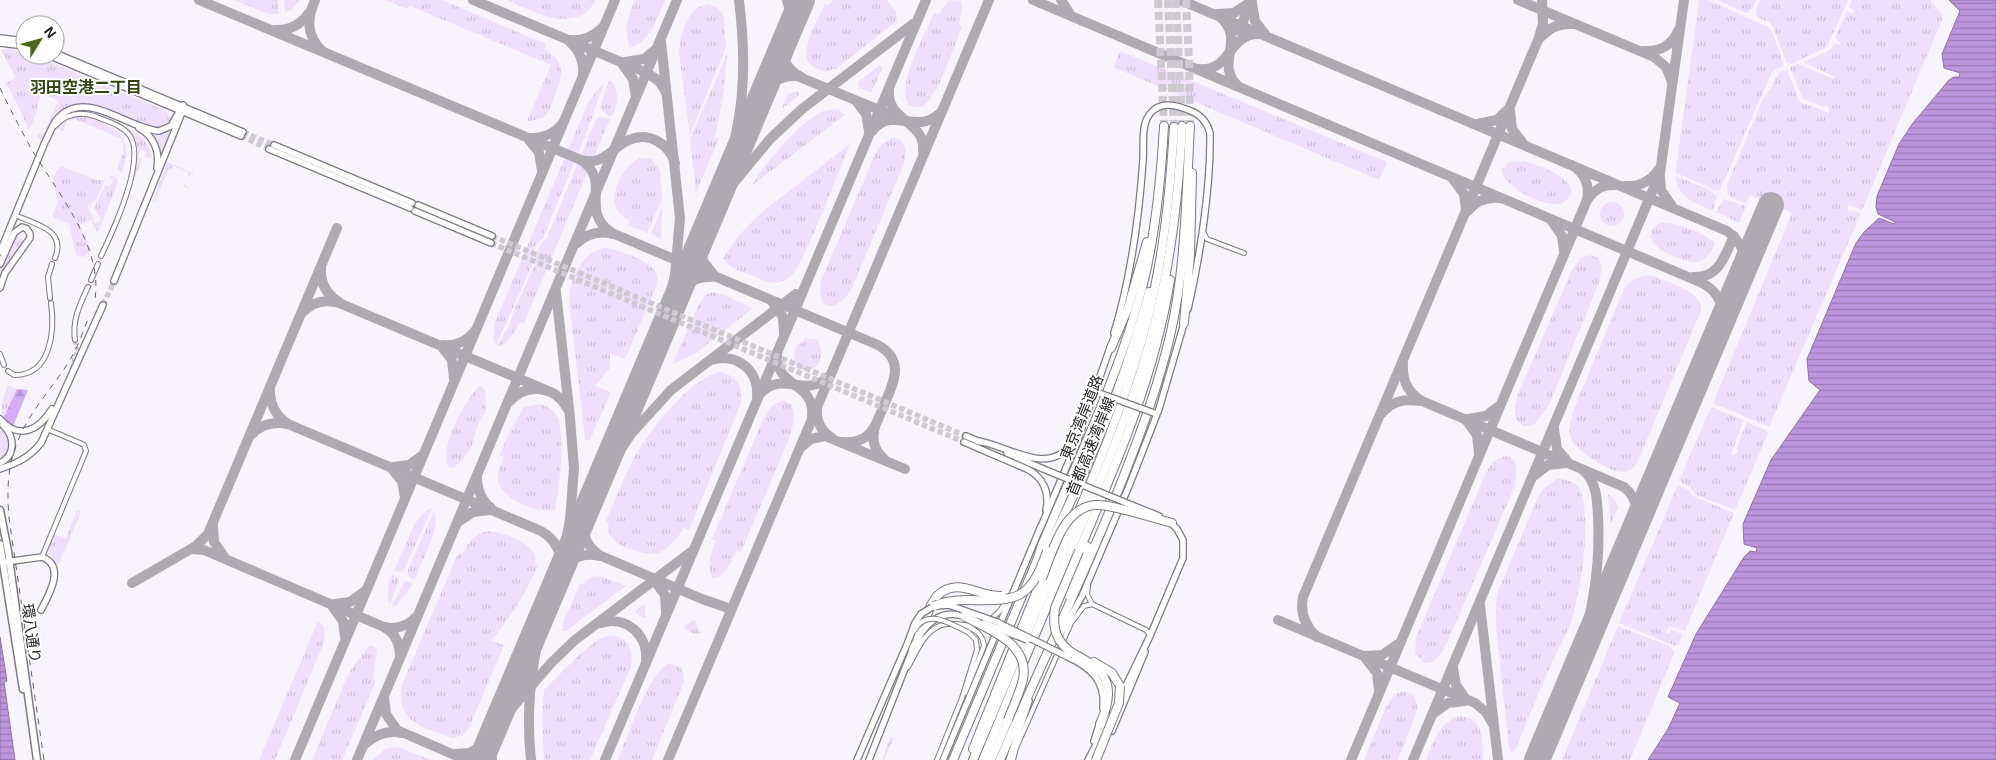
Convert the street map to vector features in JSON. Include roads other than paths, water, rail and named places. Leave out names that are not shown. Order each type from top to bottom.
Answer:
[{"type":"highway","name":"東京湾岸道路","points":[[953,760],[1105,395],[1133,318],[1150,252],[1160,182],[1164,126]]},
{"type":"highway","points":[[1184,128],[1192,146],[1192,198],[1184,323]]},
{"type":"highway","points":[[1000,760],[1079,584],[1127,467],[1161,371],[1173,322],[1185,240],[1184,128]]},
{"type":"highway","name":"首都高速湾岸線","points":[[982,760],[1094,496],[1128,411],[1139,377],[1159,306],[1175,216],[1184,128]]},
{"type":"highway","name":"首都高速湾岸線","points":[[973,760],[1090,484],[1120,408],[1148,320],[1161,256],[1170,192],[1184,128]]},
{"type":"highway","points":[[1111,348],[1136,281],[1160,182]]},
{"type":"highway","points":[[1062,620],[1080,563],[1120,463],[1152,363],[1162,324],[1176,238],[1175,216]]},
{"type":"highway","points":[[912,650],[931,605],[945,589],[956,586],[997,596],[1012,594],[1026,585],[1074,497],[1108,417],[1148,298],[1164,232]]},
{"type":"highway","points":[[1038,558],[1070,497],[1090,448],[1108,417]]},
{"type":"highway","points":[[1097,760],[1119,703],[1120,686],[1115,676],[1108,670],[1085,659],[1071,655],[1057,637],[1054,628],[1054,616],[1055,608],[1128,435]]},
{"type":"highway","points":[[968,760],[1042,578],[1063,530],[1073,515],[1083,508],[1094,505],[1127,507],[1172,523]]},
{"type":"highway","points":[[934,606],[948,602],[1003,600],[1017,596],[1033,583],[1046,551]]},
{"type":"highway","points":[[964,616],[1004,638],[1014,646],[1024,666],[1022,682],[991,760]]},
{"type":"highway","points":[[1085,659],[1102,673],[1108,687],[1108,704],[1100,724]]},
{"type":"main road","name":"環八通り","points":[[0,510],[33,760]]},
{"type":"main road","name":"環八通り","points":[[0,544],[6,562],[37,760]]},
{"type":"street","points":[[0,38],[15,40]]},
{"type":"street","points":[[0,43],[15,45]]},
{"type":"street","points":[[65,57],[182,110]]},
{"type":"street","points":[[65,62],[242,134]]},
{"type":"street","points":[[943,760],[1097,393],[1111,348],[1133,251],[1142,182],[1145,125],[1149,115],[1161,106],[1174,105],[1201,116],[1209,130],[1208,176],[1194,285],[1170,376],[1090,578],[1081,598],[1058,637],[1036,686],[1014,744],[1011,760]]},
{"type":"street","points":[[0,252],[58,118],[68,111],[81,107],[98,110],[159,131],[171,126],[182,110]]},
{"type":"street","points":[[98,110],[141,129],[151,138],[155,144],[158,157],[153,181]]},
{"type":"street","points":[[114,281],[182,110]]},
{"type":"street","points":[[51,131],[58,122],[67,117],[85,114],[120,126],[132,142],[135,156],[129,184],[101,256]]},
{"type":"street","points":[[271,147],[414,207],[491,243]]},
{"type":"street","points":[[414,207],[492,236]]},
{"type":"street","points":[[15,216],[53,233],[58,242],[58,251],[55,258]]},
{"type":"street","points":[[0,264],[16,231],[22,227],[27,229],[30,238],[5,273],[0,288]]},
{"type":"street","points":[[1202,227],[1208,239],[1244,253]]},
{"type":"street","points":[[1200,245],[1208,239]]},
{"type":"street","points":[[50,298],[48,277],[52,264]]},
{"type":"street","points":[[91,280],[98,264]]},
{"type":"street","points":[[76,340],[74,328],[76,315],[88,287]]},
{"type":"street","points":[[8,371],[14,375],[27,373],[35,369],[44,359],[51,334],[51,303]]},
{"type":"street","points":[[0,469],[20,462],[40,443],[103,305]]},
{"type":"street","points":[[0,354],[4,365]]},
{"type":"street","points":[[70,376],[72,368]]},
{"type":"street","points":[[1040,529],[1048,502],[1045,486],[1039,478],[1028,469],[965,439],[989,442],[1030,458],[1041,459],[1054,457],[1069,445],[1089,397],[1097,393],[1155,414]]},
{"type":"street","points":[[0,420],[14,429],[23,431],[32,429],[45,420],[60,397]]},
{"type":"street","points":[[0,420],[10,433],[12,444],[9,456],[0,463]]},
{"type":"street","points":[[42,557],[86,451],[84,445],[47,429]]},
{"type":"street","points":[[978,441],[1127,507]]},
{"type":"street","points":[[1087,760],[1150,636],[1184,558],[1183,540],[1172,523]]},
{"type":"street","points":[[6,562],[42,557],[47,559],[52,565],[54,578],[41,610]]},
{"type":"street","points":[[1090,578],[1087,594],[1092,604],[1146,630],[1150,636]]},
{"type":"street","points":[[904,673],[923,640],[930,632],[942,626],[976,626],[987,622],[998,612],[1011,595]]},
{"type":"street","points":[[1011,760],[1068,628],[1084,606],[1092,604]]},
{"type":"street","points":[[857,760],[915,623],[921,614],[934,606],[949,605],[1071,655],[1092,672],[1101,685],[1104,698],[1100,724],[1087,760]]},
{"type":"street","points":[[870,760],[912,650],[931,620],[946,614],[964,616],[1071,655]]},
{"type":"street","points":[[908,642],[918,625],[923,620],[930,618],[941,620],[968,632],[976,640],[977,650],[962,698]]},
{"type":"street","points":[[937,760],[980,658],[984,643],[981,635],[975,630],[960,625]]},
{"type":"street","points":[[1097,760],[1138,670],[1150,636]]},
{"type":"tunnel","points":[[1158,0],[1164,126]]},
{"type":"tunnel","points":[[1168,0],[1174,127]]},
{"type":"tunnel","points":[[1176,0],[1182,126]]},
{"type":"tunnel","points":[[1186,0],[1190,126]]},
{"type":"tunnel","points":[[243,132],[274,145]]},
{"type":"tunnel","points":[[241,136],[269,149]]},
{"type":"tunnel","points":[[492,236],[966,436]]},
{"type":"tunnel","points":[[491,243],[964,442]]},
{"type":"tunnel","points":[[103,305],[114,281]]},
{"type":"tunnel","points":[[72,368],[77,350],[75,340]]},
{"type":"railway","points":[[0,88],[32,150],[65,202],[85,240],[96,279],[95,299]]},
{"type":"railway","points":[[44,760],[9,518],[8,480],[11,461],[22,432],[33,412],[71,358],[80,341],[88,318]]},
{"type":"district","name":"羽田空港二丁目","points":[[86,86]]}]
